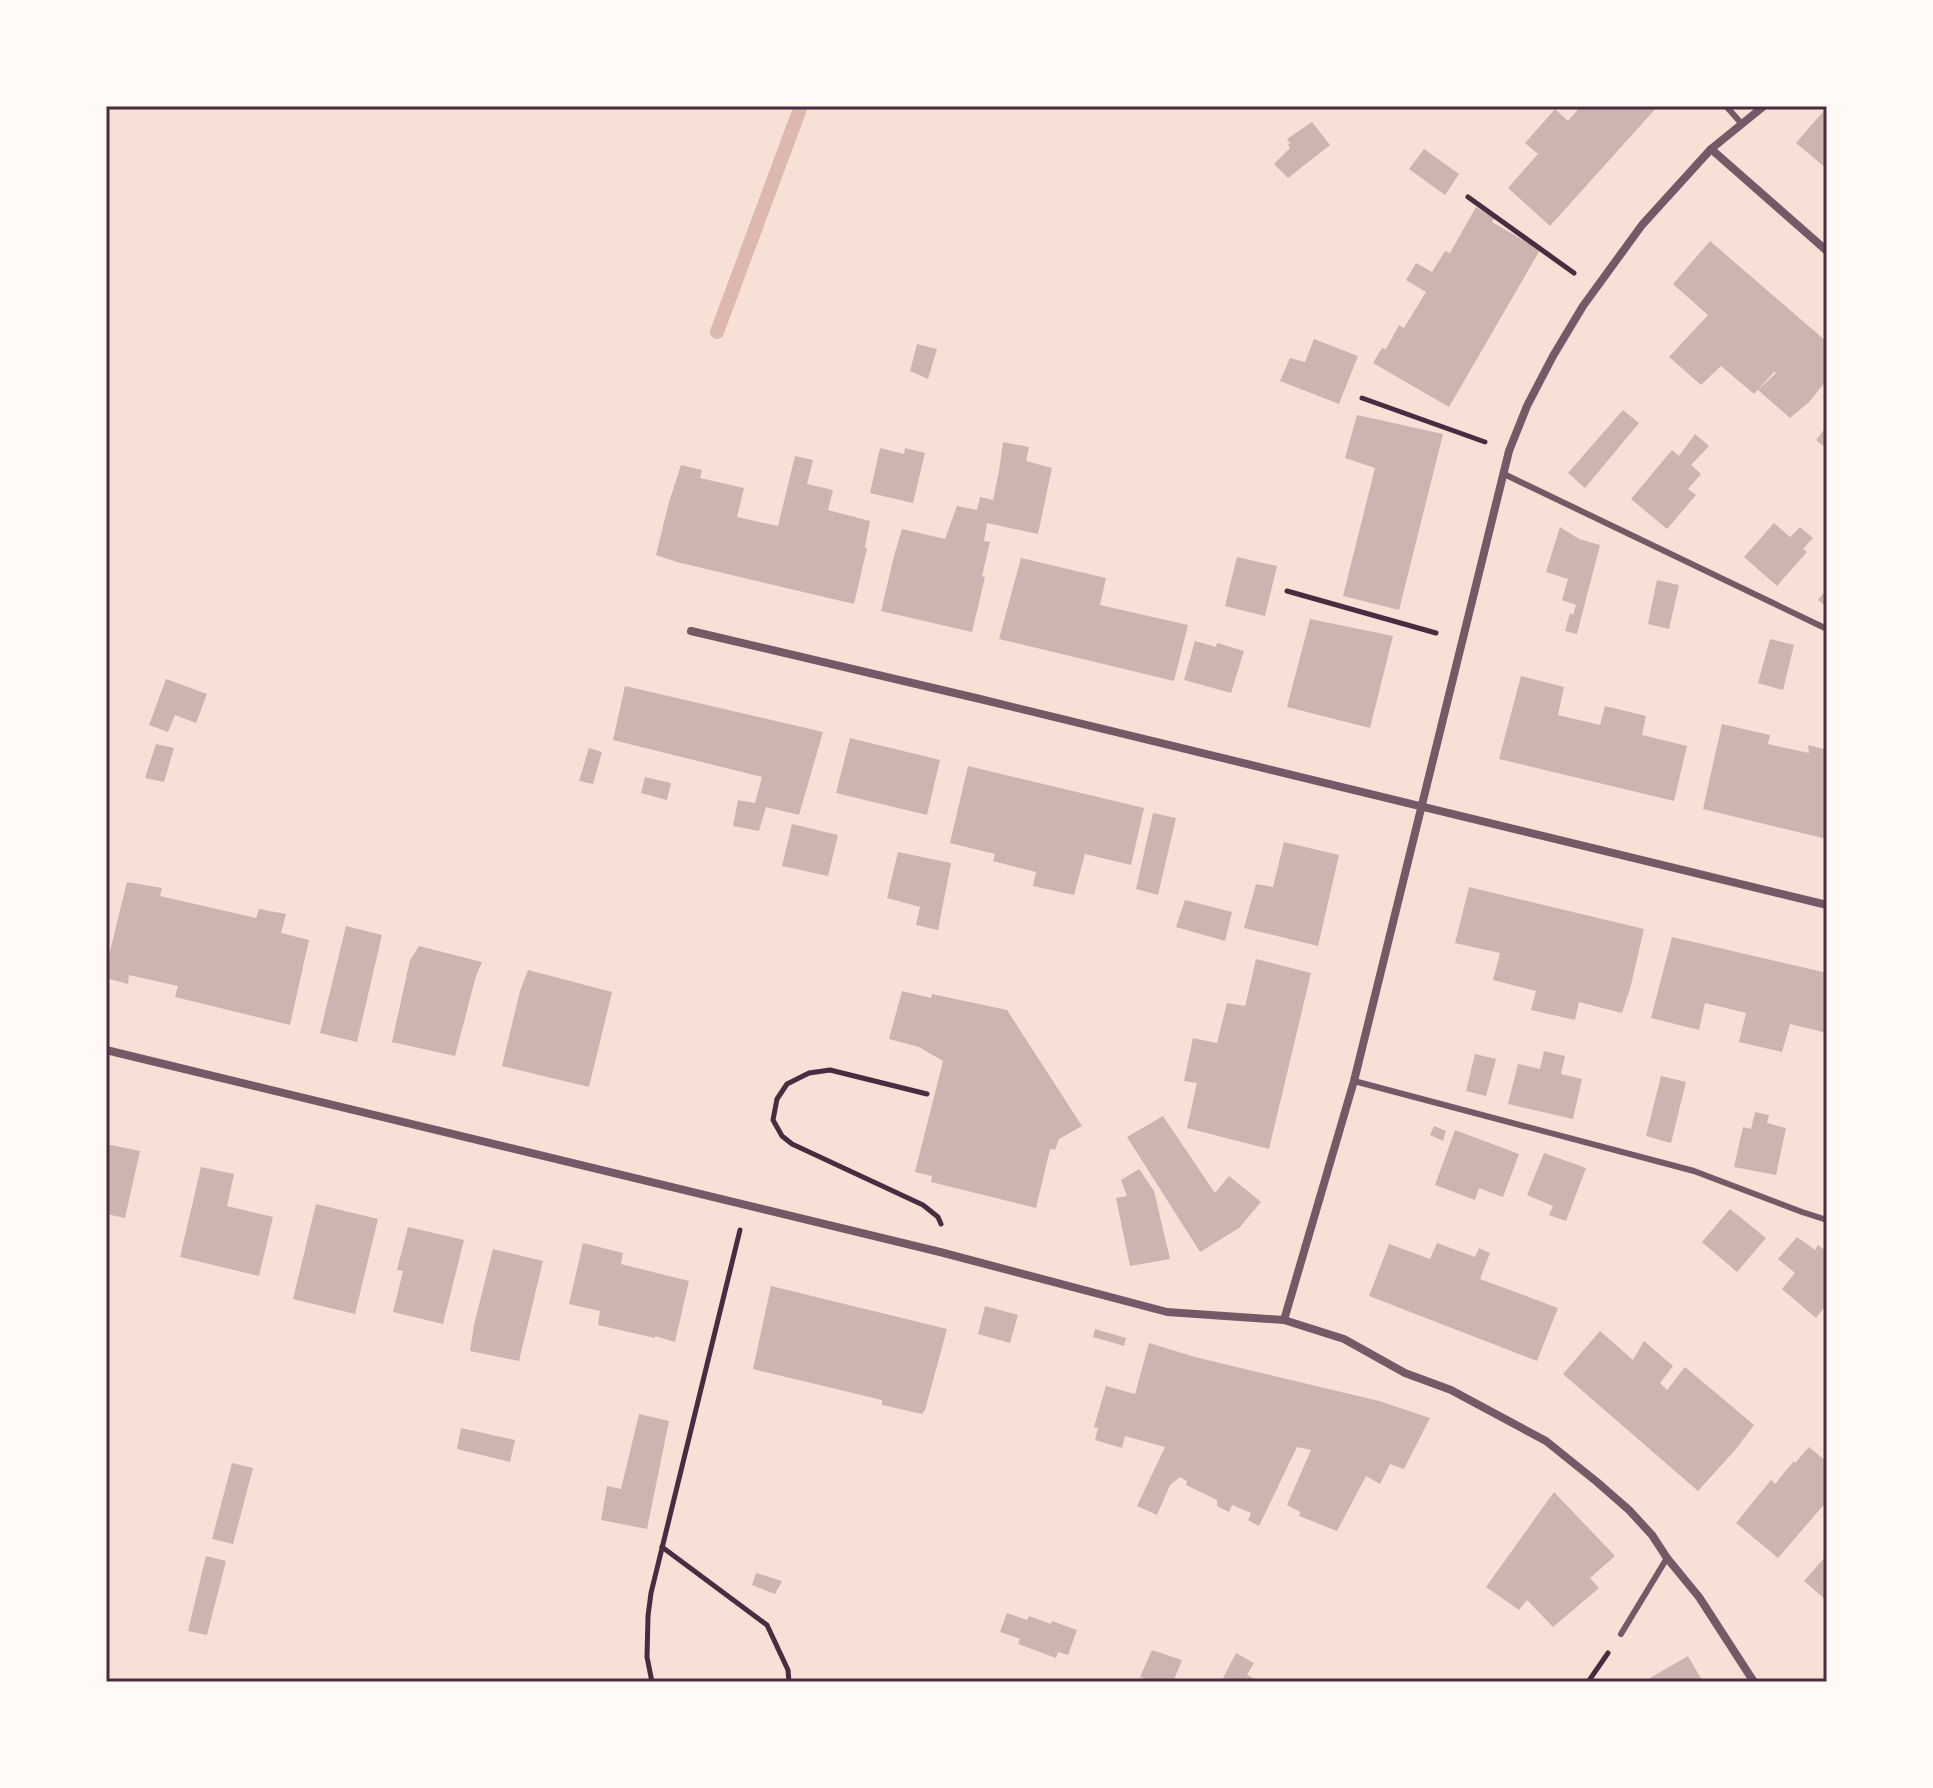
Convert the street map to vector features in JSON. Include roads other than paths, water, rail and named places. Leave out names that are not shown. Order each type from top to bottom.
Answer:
[{"type":"street","points":[[1284,1320],[1354,1081],[1509,451],[1527,406],[1553,356],[1583,306],[1642,225],[1711,149],[1764,106]]},
{"type":"street","points":[[1711,149],[1827,251]]},
{"type":"street","points":[[691,631],[1827,905]]},
{"type":"street","points":[[106,1050],[940,1252],[1167,1312],[1284,1320],[1344,1339],[1405,1373],[1451,1390],[1546,1441],[1629,1510],[1699,1597],[1754,1682]]},
{"type":"lane","points":[[1726,106],[1741,123]]},
{"type":"lane","points":[[1504,474],[1827,629]]},
{"type":"lane","points":[[1354,1081],[1694,1171],[1827,1220]]},
{"type":"lane","points":[[1621,1634],[1667,1558]]},
{"type":"waterway","points":[[717,332],[801,106]]}]
